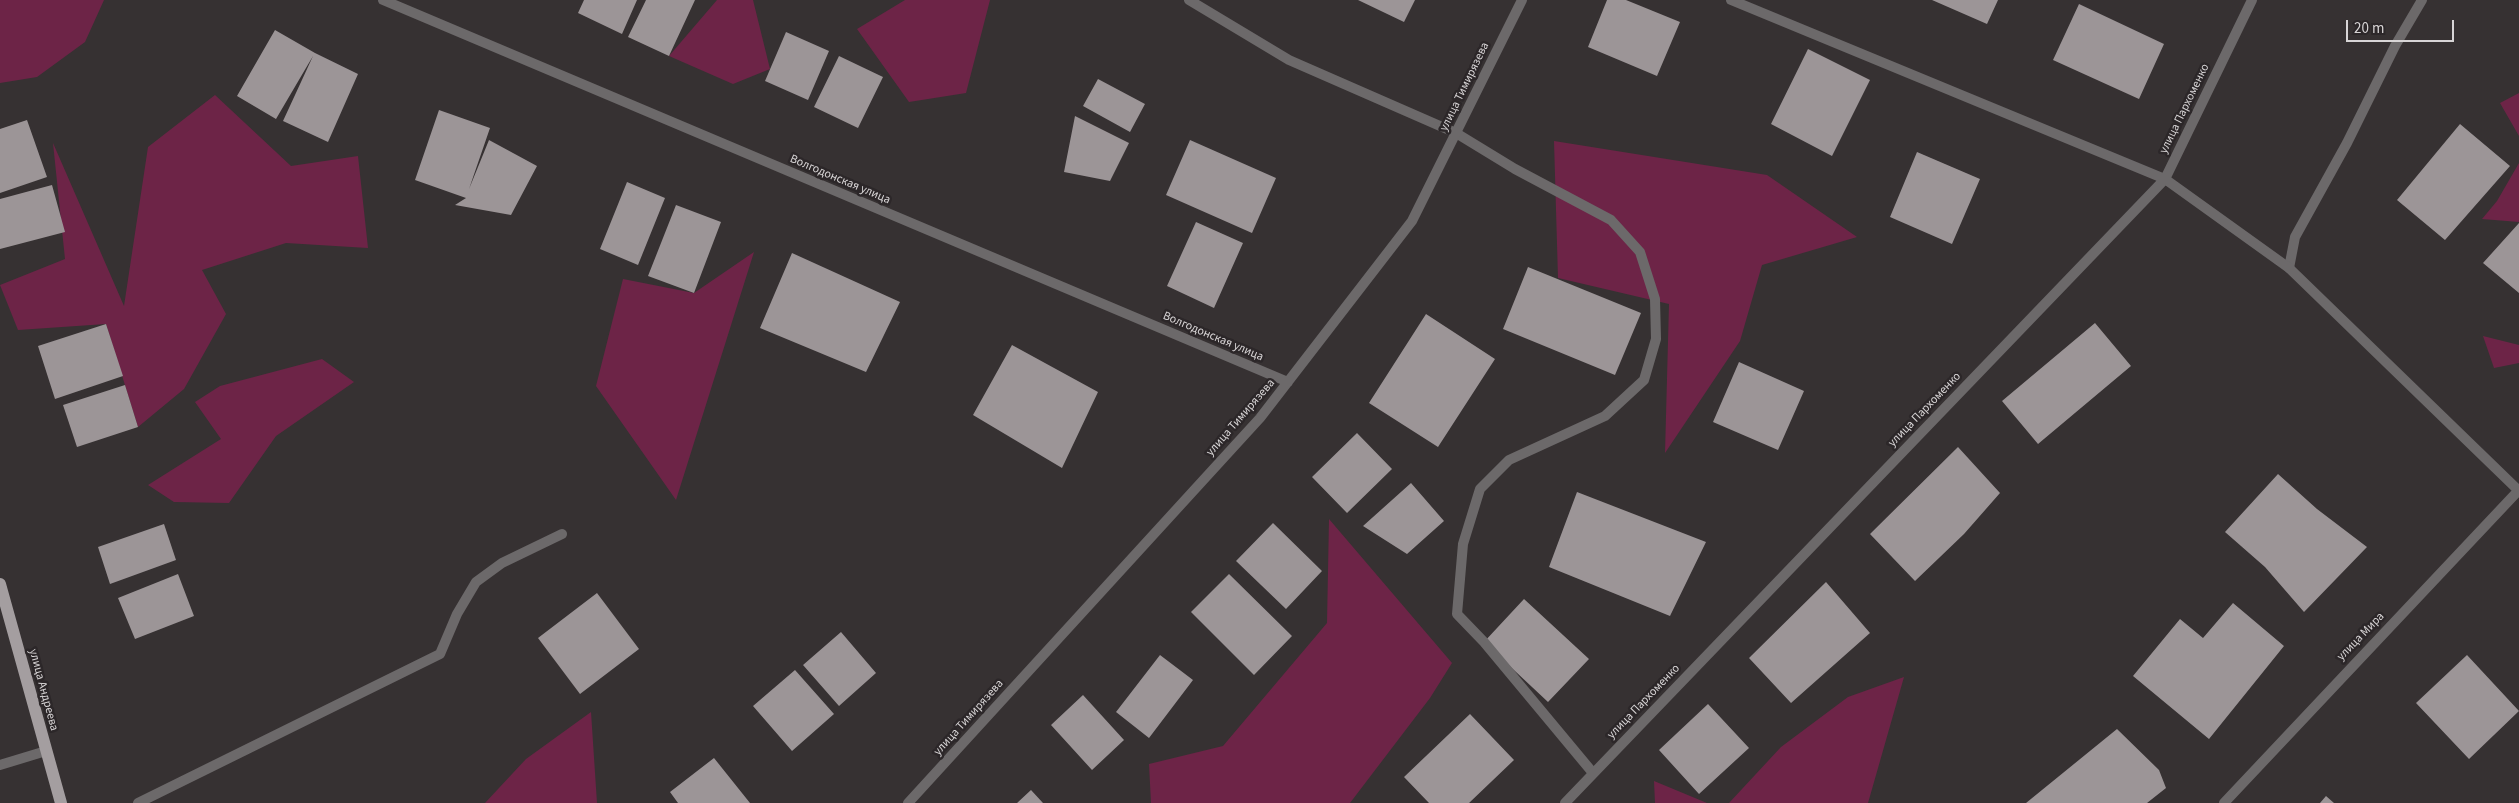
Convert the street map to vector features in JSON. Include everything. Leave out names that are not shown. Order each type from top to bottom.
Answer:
[{"type":"main road","name":"улица Андреева","points":[[0,584],[61,803]]},
{"type":"street","name":"Волгодонская улица","points":[[383,0],[1288,382]]},
{"type":"street","points":[[1189,0],[1289,60],[1456,133],[1515,169],[1611,220],[1640,252],[1655,298],[1656,339],[1644,380],[1605,416],[1509,460],[1480,489],[1463,544],[1457,614],[1484,642],[1593,772]]},
{"type":"street","name":"улица Тимирязева","points":[[908,803],[1260,418],[1412,221],[1522,0]]},
{"type":"street","points":[[1731,0],[2165,179],[2289,268],[2519,490]]},
{"type":"street","name":"улица Пархоменко","points":[[1565,803],[2165,179],[2252,0]]},
{"type":"street","points":[[2289,268],[2295,237],[2347,143],[2395,46],[2422,0]]},
{"type":"street","name":"улица Мира","points":[[2224,803],[2519,490]]},
{"type":"street","points":[[138,803],[440,654],[457,614],[476,582],[502,563],[562,534]]},
{"type":"street","points":[[0,765],[46,751]]},
{"type":"shaded area","points":[[0,0],[104,0],[85,42],[37,77],[0,83]]},
{"type":"shaded area","points":[[717,0],[753,0],[770,69],[733,84],[669,56]]},
{"type":"shaded area","points":[[905,0],[990,0],[966,93],[909,102],[857,29]]},
{"type":"shaded area","points":[[2519,93],[2519,136],[2500,103]]},
{"type":"shaded area","points":[[215,95],[291,166],[358,156],[368,248],[286,243],[202,270],[226,314],[184,389],[138,427],[106,324],[18,330],[0,285],[65,259],[53,143],[124,306],[148,147]]},
{"type":"shaded area","points":[[1554,141],[1767,175],[1857,237],[1762,265],[1740,341],[1665,453],[1669,304],[1558,278]]},
{"type":"shaded area","points":[[2519,163],[2519,222],[2482,219],[2497,201]]},
{"type":"shaded area","points":[[754,252],[676,500],[596,386],[623,279],[694,293]]},
{"type":"shaded area","points":[[2483,336],[2519,345],[2519,363],[2494,368]]},
{"type":"shaded area","points":[[322,359],[354,382],[276,436],[229,503],[174,502],[148,485],[221,439],[195,402],[220,386]]},
{"type":"shaded area","points":[[1329,519],[1452,663],[1430,698],[1350,803],[1151,803],[1149,764],[1223,746],[1327,623]]},
{"type":"shaded area","points":[[1904,677],[1868,803],[1729,803],[1781,747],[1848,697]]},
{"type":"shaded area","points":[[591,712],[597,803],[485,803],[526,759]]},
{"type":"shaded area","points":[[1654,781],[1707,803],[1655,803]]},
{"type":"building","points":[[584,0],[637,0],[622,34],[578,13]]},
{"type":"building","points":[[646,0],[695,0],[669,56],[628,37]]},
{"type":"building","points":[[1358,0],[1415,0],[1404,22]]},
{"type":"building","points":[[1607,0],[1626,0],[1680,22],[1657,76],[1588,47]]},
{"type":"building","points":[[1932,0],[1998,0],[1987,24]]},
{"type":"building","points":[[2079,4],[2164,44],[2139,99],[2053,60]]},
{"type":"building","points":[[275,30],[315,53],[358,74],[328,142],[283,121],[313,56],[276,119],[237,96]]},
{"type":"building","points":[[786,32],[829,51],[808,100],[765,81]]},
{"type":"building","points":[[1808,49],[1870,80],[1832,156],[1771,124]]},
{"type":"building","points":[[839,56],[883,77],[858,128],[814,107]]},
{"type":"building","points":[[1098,79],[1145,104],[1130,132],[1083,106]]},
{"type":"building","points":[[439,110],[490,128],[469,189],[489,140],[537,166],[511,215],[455,205],[466,198],[415,180]]},
{"type":"building","points":[[1075,116],[1129,143],[1110,181],[1064,172]]},
{"type":"building","points":[[27,120],[47,177],[0,193],[0,129]]},
{"type":"building","points":[[2460,124],[2510,166],[2445,240],[2397,200]]},
{"type":"building","points":[[1190,140],[1276,178],[1252,233],[1166,195]]},
{"type":"building","points":[[1917,152],[1980,179],[1952,244],[1890,217]]},
{"type":"building","points":[[627,182],[665,198],[638,265],[600,249]]},
{"type":"building","points":[[52,185],[65,232],[0,249],[0,199]]},
{"type":"building","points":[[676,205],[721,222],[694,293],[648,276]]},
{"type":"building","points":[[1196,222],[1243,243],[1214,308],[1167,286]]},
{"type":"building","points":[[2519,223],[2519,293],[2483,263]]},
{"type":"building","points":[[792,253],[900,302],[866,372],[760,328]]},
{"type":"building","points":[[1528,267],[1641,313],[1615,375],[1503,329]]},
{"type":"building","points":[[1426,314],[1495,359],[1438,447],[1369,403]]},
{"type":"building","points":[[2095,323],[2131,366],[2038,444],[2002,401]]},
{"type":"building","points":[[106,324],[123,376],[55,399],[38,346]]},
{"type":"building","points":[[1012,345],[1098,392],[1062,468],[973,415]]},
{"type":"building","points":[[1739,362],[1804,391],[1778,450],[1713,422]]},
{"type":"building","points":[[125,385],[138,427],[77,447],[63,405]]},
{"type":"building","points":[[1357,433],[1392,469],[1347,513],[1312,477]]},
{"type":"building","points":[[1958,447],[2000,493],[1964,534],[1915,581],[1870,534]]},
{"type":"building","points":[[2278,474],[2317,509],[2367,547],[2304,612],[2265,567],[2225,532]]},
{"type":"building","points":[[1411,483],[1444,521],[1407,554],[1363,526]]},
{"type":"building","points":[[1577,492],[1706,542],[1670,616],[1549,567]]},
{"type":"building","points":[[1273,523],[1322,571],[1286,609],[1236,561]]},
{"type":"building","points":[[164,524],[176,560],[110,584],[98,547]]},
{"type":"building","points":[[178,574],[194,616],[135,639],[118,598]]},
{"type":"building","points":[[1229,574],[1292,636],[1254,675],[1191,612]]},
{"type":"building","points":[[1826,582],[1870,633],[1791,703],[1749,658]]},
{"type":"building","points":[[597,593],[639,649],[580,694],[538,638]]},
{"type":"building","points":[[1524,599],[1589,659],[1548,702],[1484,642]]},
{"type":"building","points":[[2233,603],[2284,646],[2209,739],[2133,676],[2180,619],[2203,638]]},
{"type":"building","points":[[841,632],[876,673],[839,706],[803,665]]},
{"type":"building","points":[[1160,655],[1193,680],[1149,738],[1116,712]]},
{"type":"building","points":[[2467,655],[2519,711],[2469,759],[2416,703]]},
{"type":"building","points":[[795,670],[834,714],[792,751],[753,706]]},
{"type":"building","points":[[1083,695],[1124,740],[1092,770],[1051,725]]},
{"type":"building","points":[[1708,704],[1749,748],[1699,794],[1659,750]]},
{"type":"building","points":[[1470,714],[1514,760],[1469,803],[1429,803],[1404,777]]},
{"type":"building","points":[[2117,729],[2159,770],[2166,788],[2147,803],[2026,803]]},
{"type":"building","points":[[714,758],[750,803],[678,803],[670,792]]},
{"type":"building","points":[[1031,790],[1043,803],[1017,803]]},
{"type":"building","points":[[2326,796],[2334,803],[2320,803]]}]
